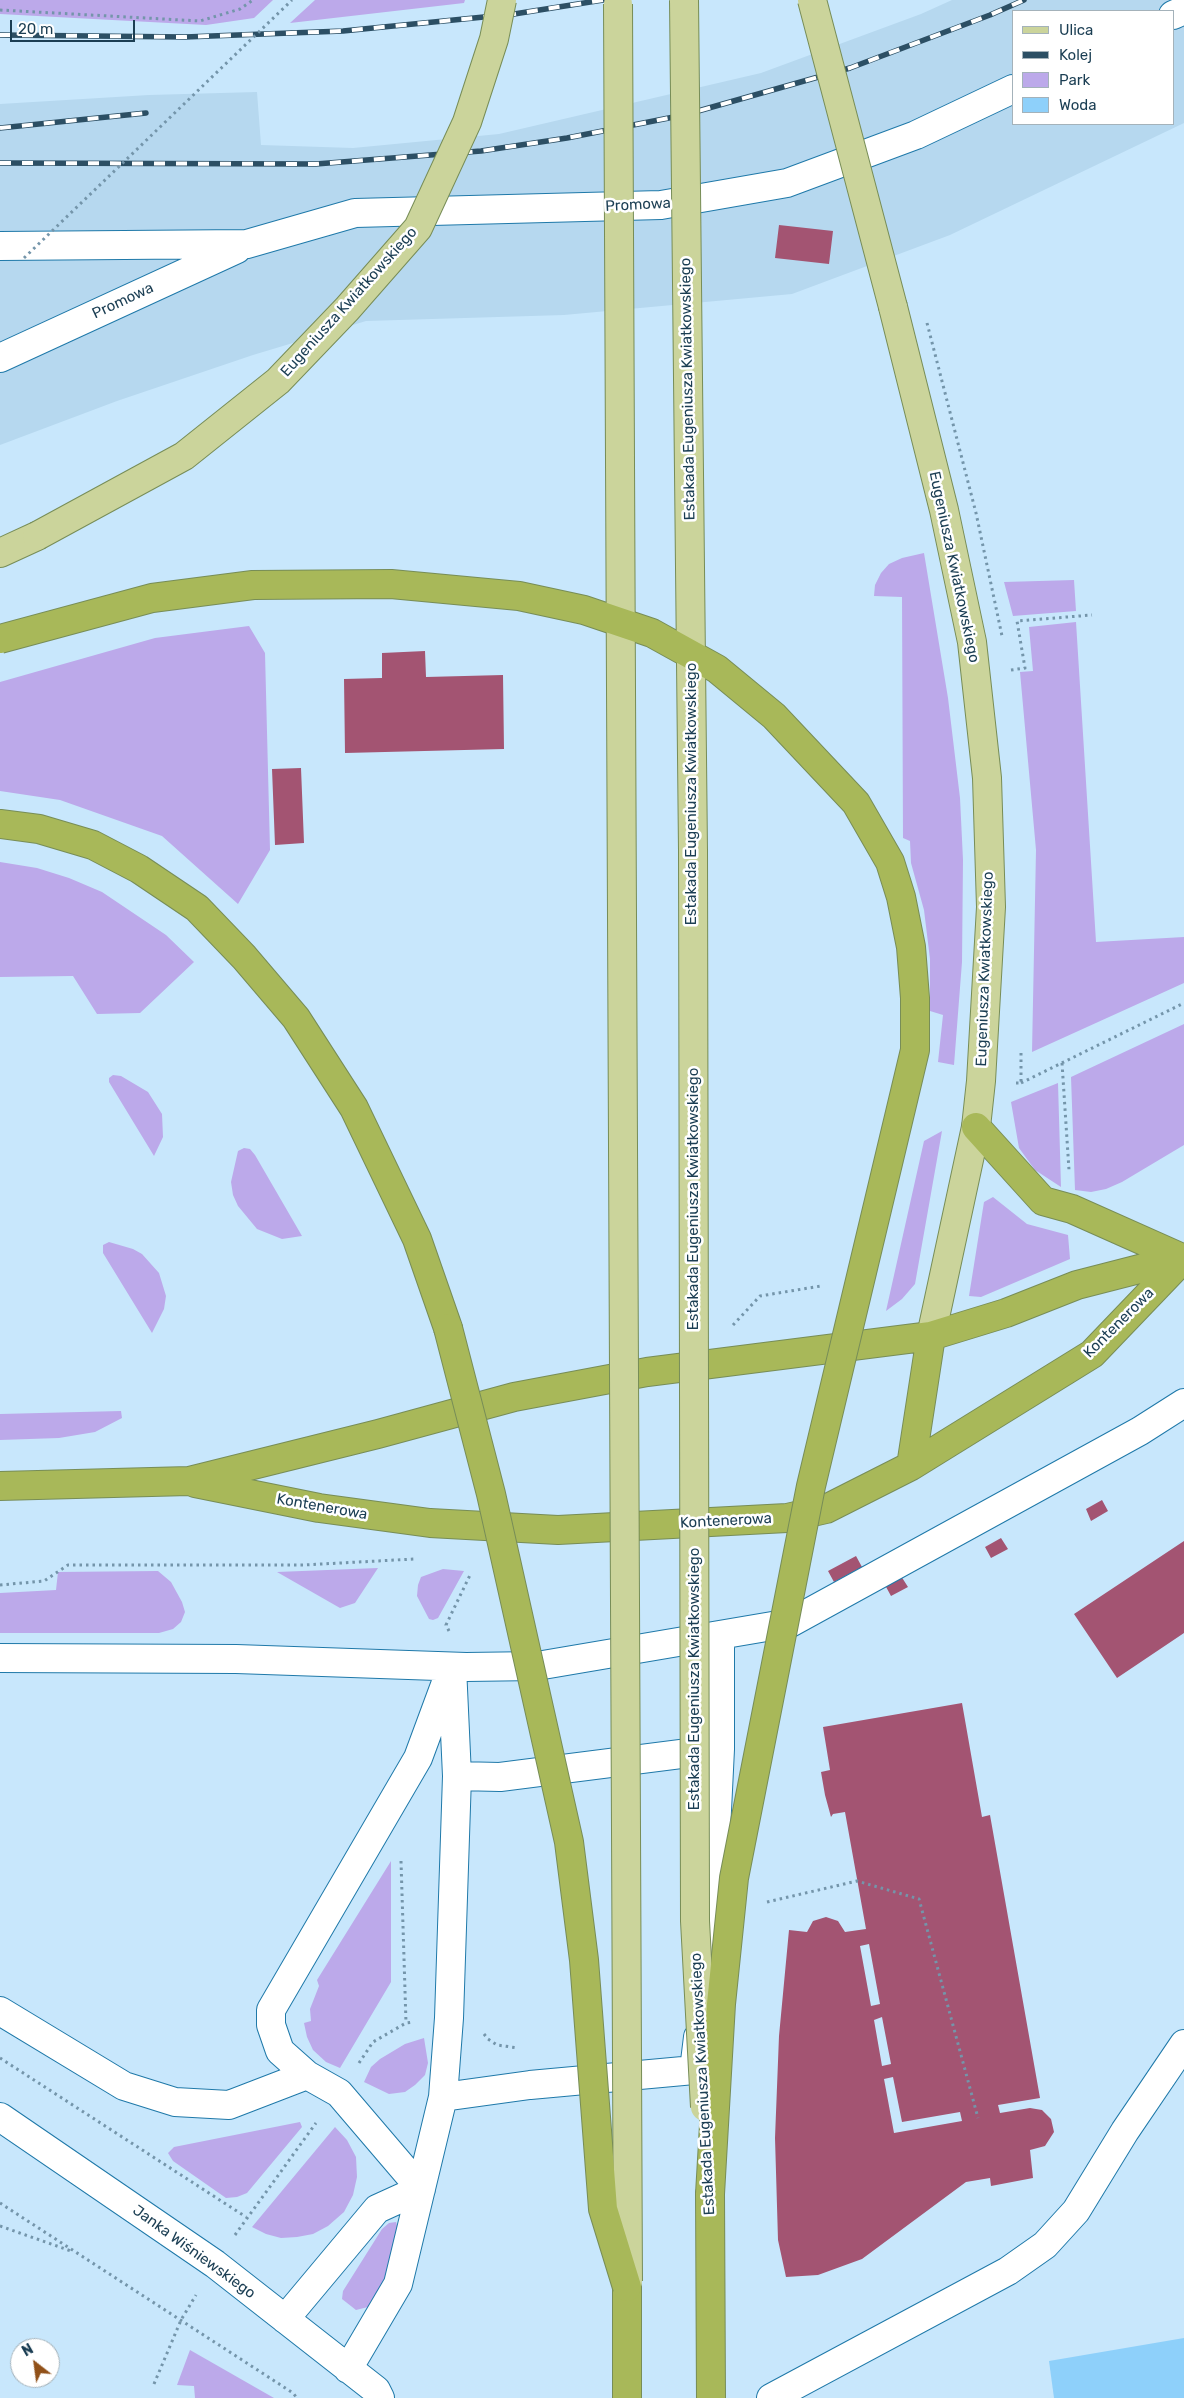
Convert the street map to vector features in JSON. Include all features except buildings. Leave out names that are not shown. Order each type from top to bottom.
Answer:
[{"type":"highway","points":[[0,639],[152,598],[253,585],[391,584],[519,596],[584,610],[660,637],[717,669],[774,716],[856,803],[890,862],[902,897],[912,947],[915,998],[915,1050],[811,1486],[734,1878],[721,2004],[710,2194]]},
{"type":"highway","points":[[0,824],[39,829],[92,845],[140,869],[197,908],[244,957],[296,1018],[354,1108],[417,1239],[448,1328],[491,1494],[569,1842],[584,1960],[603,2209],[628,2287],[627,2398]]},
{"type":"highway","points":[[976,1127],[1043,1201],[1072,1210],[1183,1258]]},
{"type":"highway","name":"Kontenerowa","points":[[0,1486],[189,1481],[378,1434],[514,1397],[647,1372],[931,1336],[1006,1313],[1077,1285],[1183,1258]]},
{"type":"highway","name":"Kontenerowa","points":[[189,1481],[319,1508],[430,1524],[558,1530],[787,1518],[826,1509],[911,1466],[1092,1354],[1183,1258]]},
{"type":"highway","points":[[911,1466],[931,1336]]},
{"type":"highway","name":"Estakada Eugeniusza Kwiatkowskiego","points":[[710,2194],[711,2398]]},
{"type":"main road","name":"Eugeniusza Kwiatkowskiego","points":[[0,553],[37,536],[184,456],[278,381],[348,309],[418,228],[467,122],[494,39],[502,0]]},
{"type":"main road","name":"Estakada Eugeniusza Kwiatkowskiego","points":[[684,0],[693,860],[695,1921],[710,2194]]},
{"type":"main road","name":"Eugeniusza Kwiatkowskiego","points":[[812,0],[944,510],[972,642],[987,778],[990,907],[976,1127],[931,1336]]},
{"type":"main road","points":[[618,2],[628,2287]]},
{"type":"street","name":"Promowa","points":[[0,358],[247,244],[355,213],[661,205],[787,183],[916,135],[1012,89]]},
{"type":"street","name":"Promowa","points":[[0,246],[247,244]]},
{"type":"street","points":[[0,1658],[236,1659],[452,1666],[537,1666],[790,1623],[1132,1436],[1184,1403]]},
{"type":"street","points":[[443,2097],[530,2085],[694,2070],[712,1892],[720,1749],[720,1635]]},
{"type":"street","points":[[348,2369],[398,2284],[443,2097],[449,2018],[457,1776],[452,1666]]},
{"type":"street","points":[[421,2189],[339,2093],[308,2075],[280,2051],[272,2025],[272,2010],[418,1758],[452,1666]]},
{"type":"street","points":[[457,1776],[500,1777],[720,1749]]},
{"type":"street","points":[[0,2011],[124,2086],[175,2102],[229,2105],[308,2075]]},
{"type":"street","points":[[771,2398],[1008,2271],[1045,2245],[1076,2211],[1125,2132],[1184,2044]]},
{"type":"street","points":[[1125,2132],[1184,2074]]},
{"type":"street","name":"Janka Wiśniewskiego","points":[[0,2117],[215,2264],[376,2390],[380,2398]]},
{"type":"street","points":[[285,2319],[377,2209],[421,2189]]},
{"type":"path","points":[[0,10],[200,21],[240,9],[253,0]]},
{"type":"path","points":[[24,258],[292,0]]},
{"type":"path","points":[[1008,670],[1025,668],[1017,621],[1092,615]]},
{"type":"path","points":[[1021,1083],[1184,1003]]},
{"type":"path","points":[[733,1360],[734,1322],[760,1296],[830,1284]]},
{"type":"path","points":[[0,1585],[44,1581],[68,1565],[303,1565],[421,1559]]},
{"type":"path","points":[[401,1856],[406,2023]]},
{"type":"path","points":[[857,1881],[919,1899],[978,2118]]},
{"type":"path","points":[[0,2058],[246,2217]]},
{"type":"path","points":[[0,2203],[293,2393],[296,2398]]},
{"type":"path","points":[[0,2226],[77,2253]]},
{"type":"path","points":[[154,2384],[181,2320]]},
{"type":"shaded area","points":[[952,0],[1184,0],[1184,123],[950,235],[792,294],[564,315],[366,321],[253,355],[117,401],[0,445],[0,104],[149,95],[257,92],[261,145],[353,148],[499,134],[761,73],[921,14]]},
{"type":"green space","points":[[0,0],[273,0],[254,18],[206,25],[0,14]]},
{"type":"green space","points":[[315,0],[465,0],[464,3],[290,23]]},
{"type":"green space","points":[[924,553],[948,698],[960,798],[963,860],[962,962],[954,1065],[938,1062],[943,1015],[930,1011],[930,959],[924,910],[911,863],[910,841],[903,838],[902,597],[874,596],[875,585],[881,573],[889,564],[902,558]]},
{"type":"green space","points":[[1074,580],[1076,611],[1013,616],[1004,582]]},
{"type":"green space","points":[[1076,622],[1096,942],[1184,937],[1184,983],[1032,1052],[1036,850],[1020,672],[1033,671],[1029,627]]},
{"type":"green space","points":[[249,626],[265,653],[270,850],[238,904],[162,836],[60,800],[0,791],[0,682],[155,638]]},
{"type":"green space","points":[[0,862],[37,868],[69,878],[102,892],[166,935],[194,962],[140,1013],[97,1014],[73,976],[0,977]]},
{"type":"green space","points":[[1184,1024],[1184,1145],[1122,1182],[1106,1189],[1091,1192],[1075,1190],[1071,1077]]},
{"type":"green space","points":[[113,1075],[121,1076],[148,1092],[162,1114],[163,1137],[154,1156],[109,1082],[109,1078]]},
{"type":"green space","points":[[1058,1083],[1061,1187],[1035,1170],[1019,1148],[1011,1102]]},
{"type":"green space","points":[[942,1131],[915,1284],[902,1299],[886,1311],[924,1141]]},
{"type":"green space","points":[[244,1148],[250,1149],[255,1155],[302,1236],[282,1239],[257,1229],[238,1206],[233,1195],[231,1182],[238,1151]]},
{"type":"green space","points":[[993,1197],[1027,1224],[1068,1235],[1070,1259],[981,1297],[969,1296],[984,1202]]},
{"type":"green space","points":[[109,1242],[133,1249],[142,1254],[159,1273],[166,1296],[164,1309],[152,1333],[103,1253],[103,1245]]},
{"type":"green space","points":[[121,1411],[122,1418],[95,1432],[59,1438],[0,1440],[0,1414]]},
{"type":"green space","points":[[378,1568],[355,1603],[340,1608],[277,1572]]},
{"type":"green space","points":[[443,1569],[464,1571],[438,1618],[433,1620],[429,1619],[417,1596],[418,1585],[421,1577]]},
{"type":"green space","points":[[158,1571],[171,1582],[182,1602],[185,1612],[181,1622],[173,1629],[159,1633],[0,1633],[0,1593],[56,1590],[58,1572]]},
{"type":"green space","points":[[391,1861],[391,1982],[340,2068],[326,2062],[313,2050],[307,2037],[304,2023],[311,2021],[310,2009],[319,1986],[317,1980]]},
{"type":"green space","points":[[424,2038],[428,2063],[425,2075],[415,2085],[405,2092],[389,2094],[364,2082],[371,2067],[380,2059],[405,2044]]},
{"type":"green space","points":[[300,2122],[302,2127],[247,2193],[237,2197],[226,2198],[173,2161],[168,2153],[174,2147]]},
{"type":"green space","points":[[335,2127],[347,2140],[356,2157],[357,2177],[353,2195],[344,2212],[328,2226],[313,2234],[297,2237],[281,2238],[266,2234],[252,2227]]},
{"type":"green space","points":[[396,2222],[398,2229],[380,2300],[368,2307],[356,2310],[342,2299],[343,2291],[382,2229],[389,2223]]},
{"type":"green space","points":[[190,2350],[274,2398],[195,2398],[194,2386],[177,2385]]},
{"type":"water","points":[[1184,2338],[1184,2398],[1054,2398],[1049,2361]]},
{"type":"railway","points":[[0,35],[185,37],[343,31],[514,14],[603,0]]},
{"type":"railway","points":[[0,163],[316,164],[481,151],[567,138],[684,115],[850,68],[990,15],[1024,0]]},
{"type":"railway","points":[[0,128],[146,113]]}]
